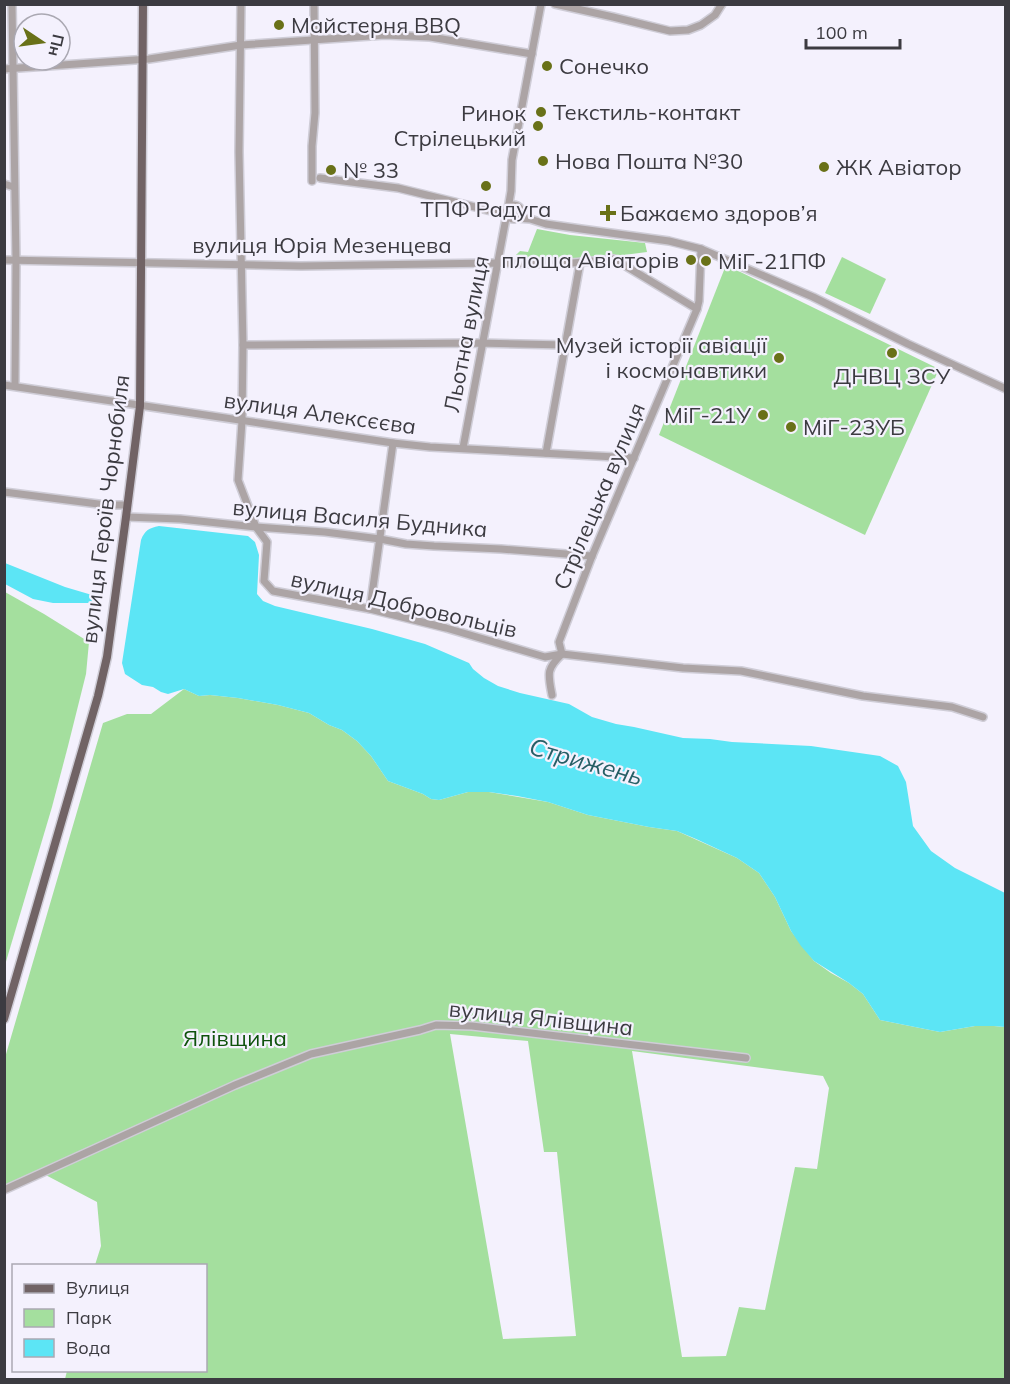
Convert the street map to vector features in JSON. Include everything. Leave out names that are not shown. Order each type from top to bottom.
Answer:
[{"type":"main road","name":"вулиця Героїв Чорнобиля","points":[[4,1018],[98,696],[107,657],[128,505],[140,406],[143,4]]},
{"type":"street","points":[[12,4],[9,68],[16,260],[15,386]]},
{"type":"street","name":"вулиця Добровольців","points":[[241,4],[239,152],[243,345],[242,421],[238,480],[256,527],[267,542],[264,581],[273,591],[370,609],[545,657],[562,654]]},
{"type":"street","points":[[314,4],[315,113],[312,146],[316,180],[398,188],[487,210],[508,211]]},
{"type":"street","name":"Льотна вулиця","points":[[463,448],[508,211],[512,160],[541,4]]},
{"type":"street","points":[[555,4],[670,31],[688,30],[701,25],[714,15],[722,4]]},
{"type":"street","points":[[9,68],[142,59],[241,45],[385,35],[430,37],[532,54]]},
{"type":"street","points":[[4,184],[14,187]]},
{"type":"street","name":"Льотна вулиця","points":[[511,191],[520,208],[530,219]]},
{"type":"street","points":[[508,211],[513,205],[520,208],[520,214],[516,218]]},
{"type":"street","points":[[508,211],[509,216],[516,218],[669,241],[701,249],[813,297],[1005,389]]},
{"type":"street","name":"Льотна вулиця","points":[[505,227],[516,218]]},
{"type":"street","name":"Стрілецька вулиця","points":[[552,694],[548,677],[552,664],[562,654],[560,642],[591,556],[699,301],[701,249]]},
{"type":"street","name":"вулиця Юрія Мезенцева","points":[[4,260],[345,266],[580,263],[614,259],[696,309]]},
{"type":"street","points":[[546,453],[580,263]]},
{"type":"street","points":[[243,345],[482,343],[566,345]]},
{"type":"street","name":"вулиця Алексєєва","points":[[4,385],[393,443],[634,458]]},
{"type":"street","points":[[370,609],[393,443]]},
{"type":"street","points":[[4,492],[106,505],[128,505]]},
{"type":"street","name":"вулиця Василя Будника","points":[[126,517],[180,519],[325,532],[406,544],[591,556]]},
{"type":"street","points":[[562,654],[769,676],[863,696],[952,707],[983,717]]},
{"type":"street","name":"вулиця Ялівщина","points":[[4,1190],[235,1085],[311,1054],[420,1030],[429,1026],[472,1026],[746,1058]]},
{"type":"green space","points":[[537,229],[645,243],[647,252],[578,261],[516,260],[516,255],[520,251],[528,252]]},
{"type":"green space","points":[[842,257],[886,279],[870,314],[825,293]]},
{"type":"green space","points":[[726,265],[939,369],[865,535],[659,435]]},
{"type":"green space","points":[[5,592],[89,642],[86,674],[68,746],[5,965]]},
{"type":"green space","name":"Ялівщина","points":[[184,689],[199,696],[238,698],[278,705],[309,713],[342,730],[357,741],[371,756],[388,781],[431,799],[439,800],[468,792],[489,792],[548,802],[588,815],[677,831],[737,858],[759,873],[775,897],[791,931],[814,961],[863,994],[880,1020],[940,1032],[975,1026],[1005,1027],[1005,1379],[65,1379],[67,1372],[207,1372],[207,1264],[95,1264],[101,1246],[97,1202],[38,1171],[5,1188],[4,1061],[103,723],[127,714],[151,714]],"holes":[[[450,1034],[528,1041],[544,1152],[557,1152],[576,1336],[503,1339]],[[632,1051],[823,1076],[829,1088],[817,1169],[795,1167],[765,1310],[739,1307],[726,1356],[682,1357]]]},
{"type":"water","name":"Стрижень","points":[[159,526],[248,536],[255,542],[259,555],[257,594],[263,601],[425,644],[469,663],[484,678],[498,686],[569,704],[592,717],[683,738],[811,746],[880,756],[898,766],[906,782],[913,826],[931,851],[955,868],[1005,893],[1005,1027],[975,1026],[940,1032],[880,1020],[863,994],[814,961],[801,946],[791,931],[775,897],[759,873],[737,858],[677,831],[588,815],[548,802],[489,792],[468,792],[439,800],[431,799],[388,781],[371,756],[357,741],[342,730],[309,713],[238,698],[199,696],[184,689],[168,694],[142,685],[125,674],[122,663],[141,540],[148,530]]},
{"type":"water","points":[[5,563],[65,587],[92,595],[92,603],[53,603],[33,599],[5,584]]},
{"type":"place","name":"Майстерня BBQ","points":[[279,25]]},
{"type":"place","name":"Сонечко","points":[[547,66]]},
{"type":"place","name":"Текстиль-контакт","points":[[541,112]]},
{"type":"place","name":"Ринок Стрілецький","points":[[538,126]]},
{"type":"place","name":"Нова Пошта №30","points":[[543,161]]},
{"type":"place","name":"ЖК Авіатор","points":[[824,167]]},
{"type":"place","name":"№ 33","points":[[331,170]]},
{"type":"place","name":"ТПФ Радуга","points":[[486,186]]},
{"type":"place","name":"Бажаємо здоров’я","points":[[608,213]]},
{"type":"place","name":"площа Авіаторів","points":[[691,260]]},
{"type":"place","name":"МіГ-21ПФ","points":[[706,261]]},
{"type":"place","name":"ДНВЦ ЗСУ","points":[[892,353]]},
{"type":"place","name":"Музей історії авіації і космонавтики","points":[[779,358]]},
{"type":"place","name":"МіГ-21У","points":[[763,415]]},
{"type":"place","name":"МіГ-23УБ","points":[[791,427]]}]
